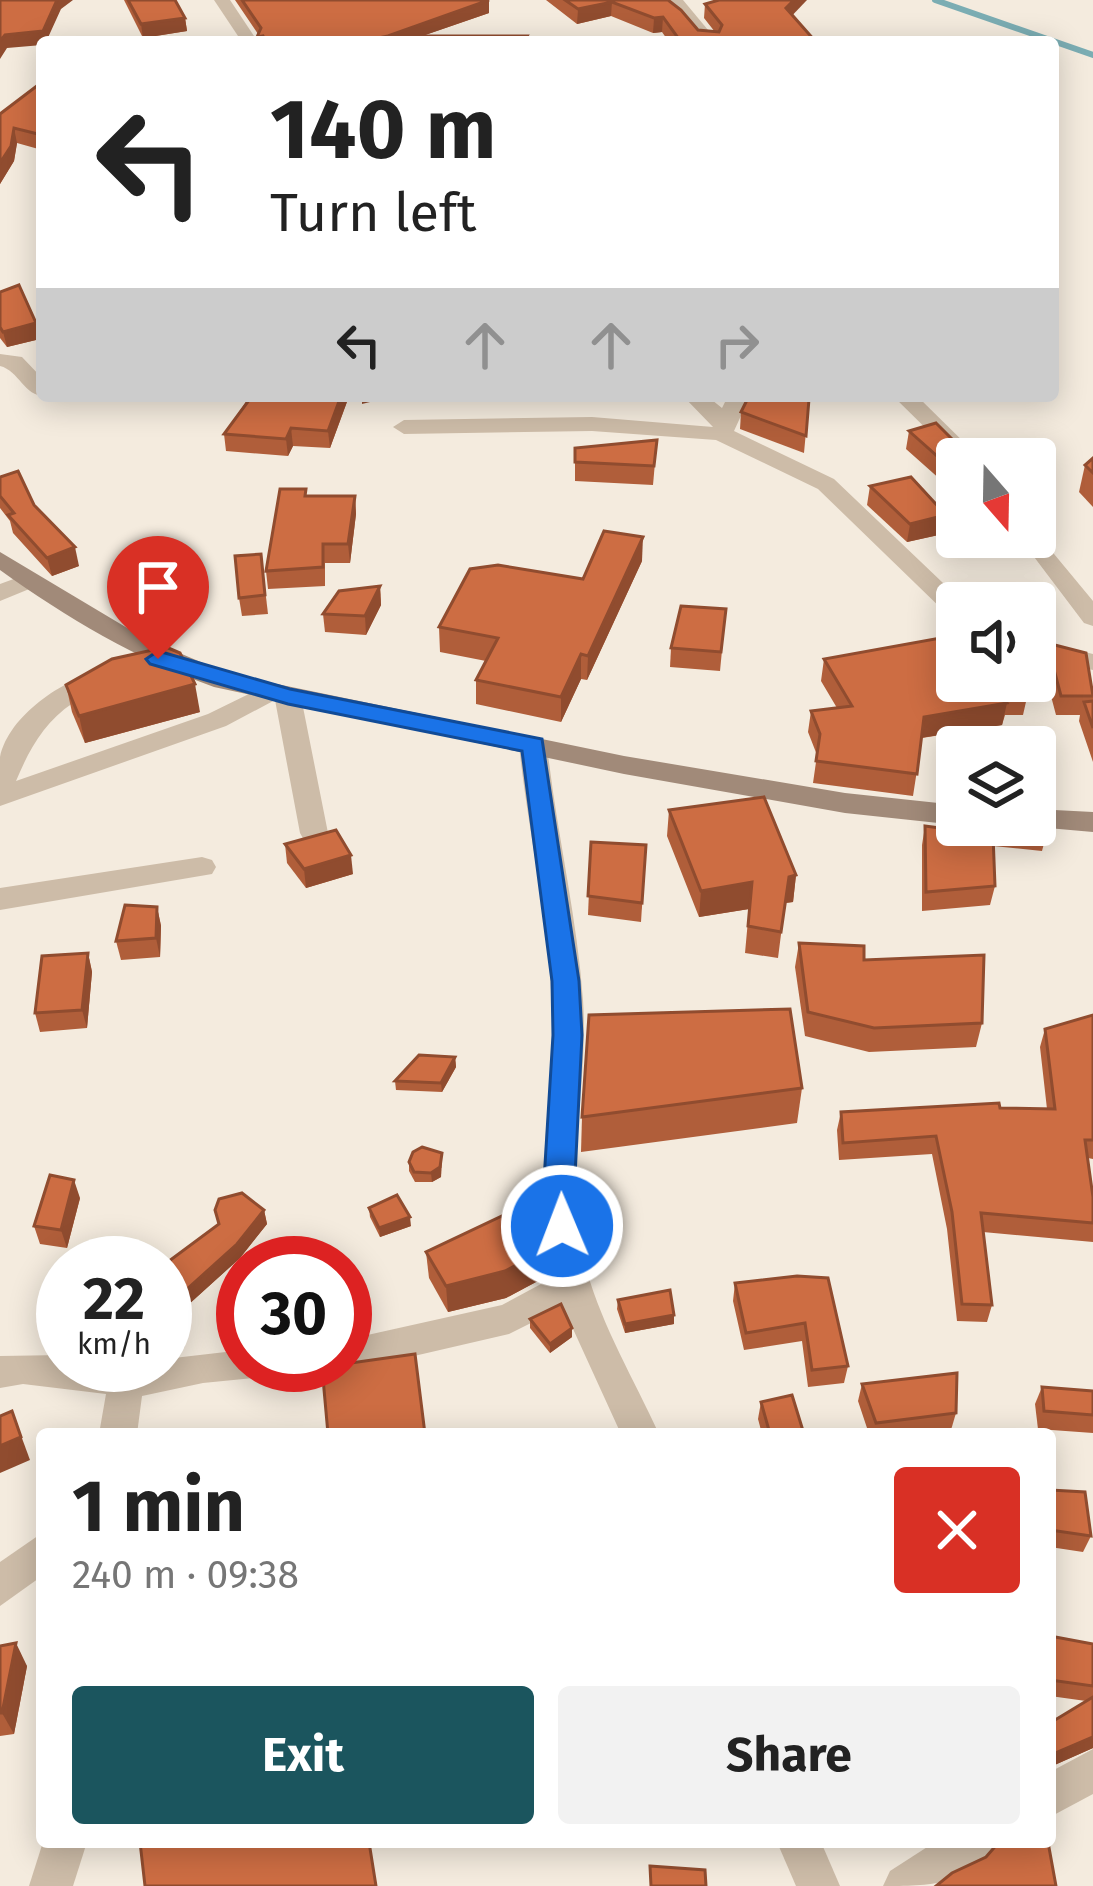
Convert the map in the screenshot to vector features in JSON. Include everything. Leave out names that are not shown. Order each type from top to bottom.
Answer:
[{"type":"street","points":[[223,0],[246,36]]},
{"type":"street","points":[[674,0],[705,36]]},
{"type":"street","points":[[0,361],[14,362],[36,385]]},
{"type":"street","points":[[699,402],[724,429],[826,484],[936,590]]},
{"type":"street","points":[[724,429],[737,402]]},
{"type":"street","points":[[910,402],[948,438]]},
{"type":"street","points":[[404,427],[549,424],[724,429]]},
{"type":"street","points":[[1047,558],[1093,619]]},
{"type":"street","points":[[0,559],[74,611],[158,659],[278,694],[845,803],[936,813]]},
{"type":"street","points":[[0,593],[30,580]]},
{"type":"street","points":[[1056,652],[1093,662]]},
{"type":"street","points":[[0,786],[26,736],[57,698],[158,659]]},
{"type":"street","points":[[0,797],[278,694]]},
{"type":"street","points":[[278,694],[314,833]]},
{"type":"street","points":[[533,745],[566,981],[558,1197],[565,1255],[637,1428]]},
{"type":"street","points":[[1056,820],[1093,822]]},
{"type":"street","points":[[0,899],[202,867]]},
{"type":"street","points":[[372,1350],[508,1319],[575,1283]]},
{"type":"street","points":[[0,1372],[36,1368]]},
{"type":"street","points":[[119,1428],[125,1392]]},
{"type":"street","points":[[0,1587],[36,1556]]},
{"type":"street","points":[[1056,1792],[1093,1770]]},
{"type":"street","points":[[51,1886],[63,1848]]},
{"type":"street","points":[[802,1848],[818,1886]]},
{"type":"street","points":[[905,1886],[965,1848]]},
{"type":"building","points":[[0,0],[57,0],[43,31],[5,35],[0,41]]},
{"type":"building","points":[[128,0],[175,0],[185,18],[141,24]]},
{"type":"building","points":[[242,0],[489,0],[388,36],[257,36],[261,28]]},
{"type":"building","points":[[565,0],[668,0],[698,30],[719,32],[722,25],[705,4],[794,0],[786,8],[811,36],[677,36],[663,17],[612,2],[578,9]]},
{"type":"building","points":[[36,87],[36,134],[14,128],[11,146],[0,163],[0,114]]},
{"type":"building","points":[[19,285],[36,323],[3,332],[0,292]]},
{"type":"building","points":[[248,402],[339,402],[328,431],[291,428],[286,439],[224,434]]},
{"type":"building","points":[[746,402],[809,402],[806,436],[741,412]]},
{"type":"building","points":[[936,423],[951,438],[936,438],[936,455],[909,431]]},
{"type":"building","points":[[657,440],[654,466],[575,462],[575,448]]},
{"type":"building","points":[[18,471],[34,505],[75,547],[47,558],[8,515],[14,513],[0,496],[0,477]]},
{"type":"building","points":[[911,477],[936,504],[936,518],[910,524],[870,486]]},
{"type":"building","points":[[280,489],[306,489],[305,496],[355,496],[348,544],[323,544],[323,567],[266,571]]},
{"type":"building","points":[[604,531],[643,537],[588,656],[581,654],[561,697],[476,680],[498,638],[439,627],[470,569],[498,565],[583,579]]},
{"type":"building","points":[[261,554],[265,595],[239,598],[235,556]]},
{"type":"building","points":[[380,586],[365,616],[323,614],[339,591]]},
{"type":"building","points":[[681,606],[726,609],[721,652],[671,648]]},
{"type":"building","points":[[936,639],[936,702],[1007,703],[924,717],[917,774],[816,761],[820,734],[811,711],[852,706],[824,659]]},
{"type":"building","points":[[1056,645],[1086,653],[1093,696],[1061,696]]},
{"type":"building","points":[[166,647],[180,653],[195,684],[79,716],[66,685],[112,659]]},
{"type":"building","points":[[1093,701],[1093,728],[1084,702]]},
{"type":"building","points":[[764,797],[796,875],[789,877],[781,932],[748,926],[752,882],[701,891],[669,810]]},
{"type":"building","points":[[925,826],[936,827],[936,846],[993,846],[995,886],[926,892]]},
{"type":"building","points":[[336,830],[351,855],[304,869],[285,844]]},
{"type":"building","points":[[591,842],[646,845],[642,903],[588,896]]},
{"type":"building","points":[[125,905],[157,907],[156,938],[116,941]]},
{"type":"building","points":[[799,943],[864,946],[864,960],[984,955],[982,1023],[874,1028],[808,1012]]},
{"type":"building","points":[[88,953],[82,1010],[35,1013],[42,956]]},
{"type":"building","points":[[790,1009],[802,1088],[582,1117],[589,1015]]},
{"type":"building","points":[[1093,1015],[1093,1140],[1085,1140],[1093,1223],[981,1213],[992,1305],[962,1304],[952,1212],[936,1136],[843,1143],[841,1112],[999,1103],[1000,1108],[1055,1109],[1045,1029]]},
{"type":"building","points":[[419,1055],[455,1057],[441,1083],[395,1081]]},
{"type":"building","points":[[422,1147],[442,1153],[440,1167],[431,1173],[414,1172],[409,1162]]},
{"type":"building","points":[[50,1175],[74,1180],[61,1230],[34,1226]]},
{"type":"building","points":[[242,1193],[264,1210],[243,1236],[216,1236],[216,1263],[192,1285],[192,1244],[219,1224],[215,1210],[219,1199]]},
{"type":"building","points":[[397,1195],[410,1217],[379,1228],[369,1208]]},
{"type":"building","points":[[540,1198],[549,1248],[505,1271],[446,1286],[426,1252]]},
{"type":"building","points":[[797,1276],[828,1278],[848,1366],[812,1370],[805,1323],[746,1333],[735,1283]]},
{"type":"building","points":[[670,1290],[674,1315],[625,1324],[618,1300]]},
{"type":"building","points":[[561,1304],[572,1328],[550,1344],[530,1319]]},
{"type":"building","points":[[415,1354],[424,1428],[327,1428],[324,1392],[372,1392],[372,1360]]},
{"type":"building","points":[[957,1373],[956,1413],[876,1423],[862,1384]]},
{"type":"building","points":[[1042,1387],[1093,1391],[1093,1415],[1044,1411]]},
{"type":"building","points":[[792,1395],[802,1428],[768,1428],[761,1402]]},
{"type":"building","points":[[12,1411],[21,1437],[0,1446],[0,1416]]},
{"type":"building","points":[[1056,1490],[1085,1492],[1091,1536],[1056,1531]]},
{"type":"building","points":[[1056,1637],[1093,1644],[1093,1686],[1056,1681]]},
{"type":"building","points":[[16,1643],[2,1713],[0,1713],[0,1646]]},
{"type":"building","points":[[1093,1697],[1093,1737],[1056,1753],[1056,1719]]},
{"type":"building","points":[[141,1848],[370,1848],[376,1886],[145,1886]]},
{"type":"building","points":[[994,1848],[1049,1848],[1056,1886],[936,1886]]},
{"type":"building","points":[[650,1866],[705,1870],[706,1886],[651,1886]]},
{"type":"waterway","points":[[935,0],[1038,36]]},
{"type":"waterway","points":[[1059,43],[1093,55]]},
{"type":"route","points":[[158,659],[288,697],[533,745],[566,981],[558,1197],[562,1226]]}]
